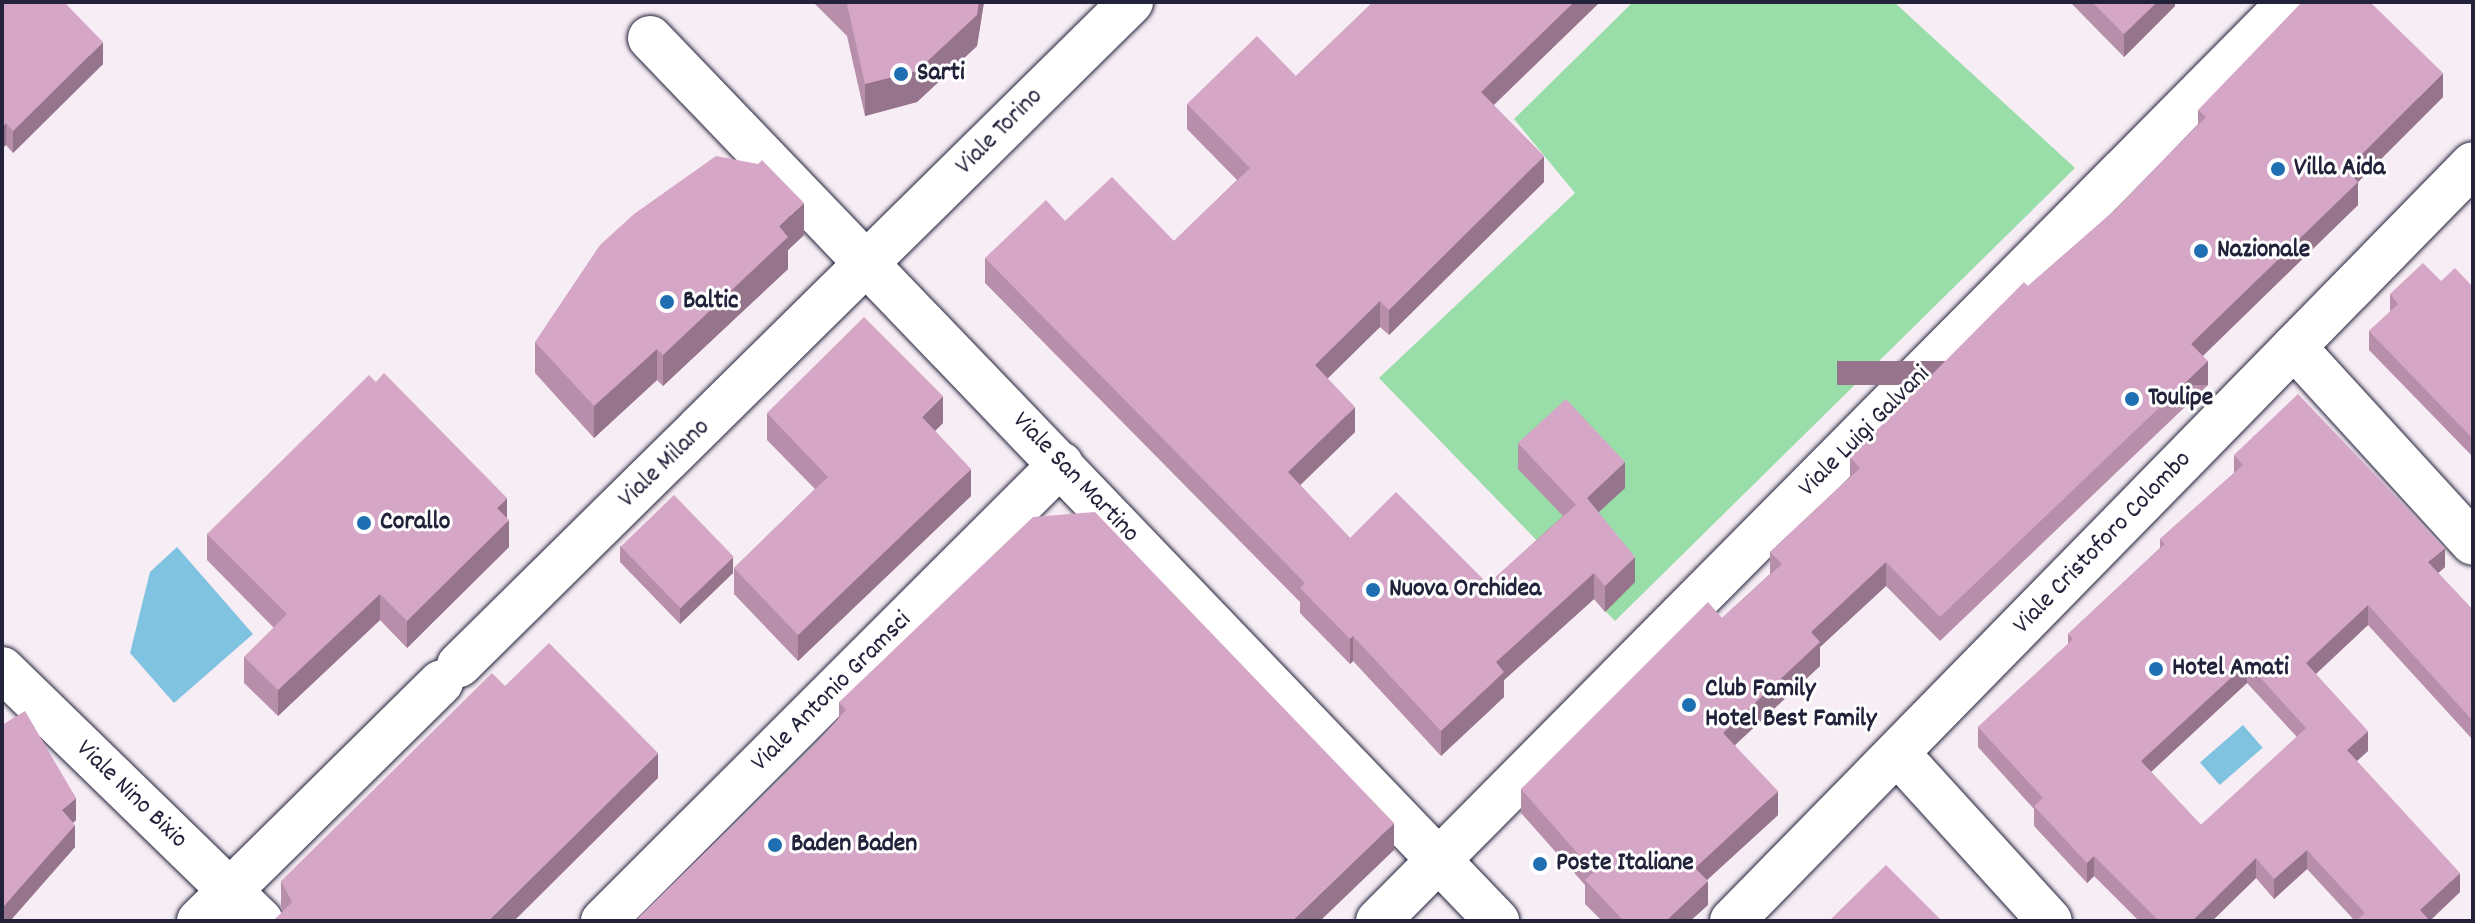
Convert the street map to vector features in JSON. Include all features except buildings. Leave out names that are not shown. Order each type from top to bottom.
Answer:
[{"type":"street","name":"Viale Torino","points":[[870,262],[1131,2]]},
{"type":"street","name":"Viale Luigi Galvani","points":[[1378,921],[1440,862],[2290,2]]},
{"type":"street","name":"Viale San Martino","points":[[650,38],[870,262],[1497,921]]},
{"type":"street","name":"Viale Cristoforo Colombo","points":[[1732,921],[2473,164]]},
{"type":"street","name":"Viale Milano","points":[[214,906],[870,262]]},
{"type":"street","points":[[2294,347],[2473,543]]},
{"type":"street","name":"Viale Antonio Gramsci","points":[[603,921],[1061,464]]},
{"type":"street","name":"Viale Nino Bixio","points":[[2,669],[214,906],[261,921]]},
{"type":"street","points":[[1897,753],[2050,921]]},
{"type":"green space","points":[[1633,2],[1894,2],[2075,168],[1615,621],[1379,378],[1575,193],[1514,119]]},
{"type":"water","points":[[177,547],[253,634],[174,703],[130,653],[150,572]]},
{"type":"water","points":[[2243,725],[2263,748],[2220,785],[2200,762]]},
{"type":"place","name":"Sarti","points":[[901,74]]},
{"type":"place","name":"Villa Aida","points":[[2278,169]]},
{"type":"place","name":"Nazionale","points":[[2201,251]]},
{"type":"place","name":"Baltic","points":[[667,302]]},
{"type":"place","name":"Toulipe","points":[[2132,399]]},
{"type":"place","name":"Corallo","points":[[364,523]]},
{"type":"place","name":"Nuova Orchidea","points":[[1373,590]]},
{"type":"place","name":"Hotel Amati","points":[[2156,669]]},
{"type":"place","name":"Club Family Hotel Best Family","points":[[1689,705]]},
{"type":"place","name":"Baden Baden","points":[[775,845]]},
{"type":"place","name":"Poste Italiane","points":[[1540,864]]}]
